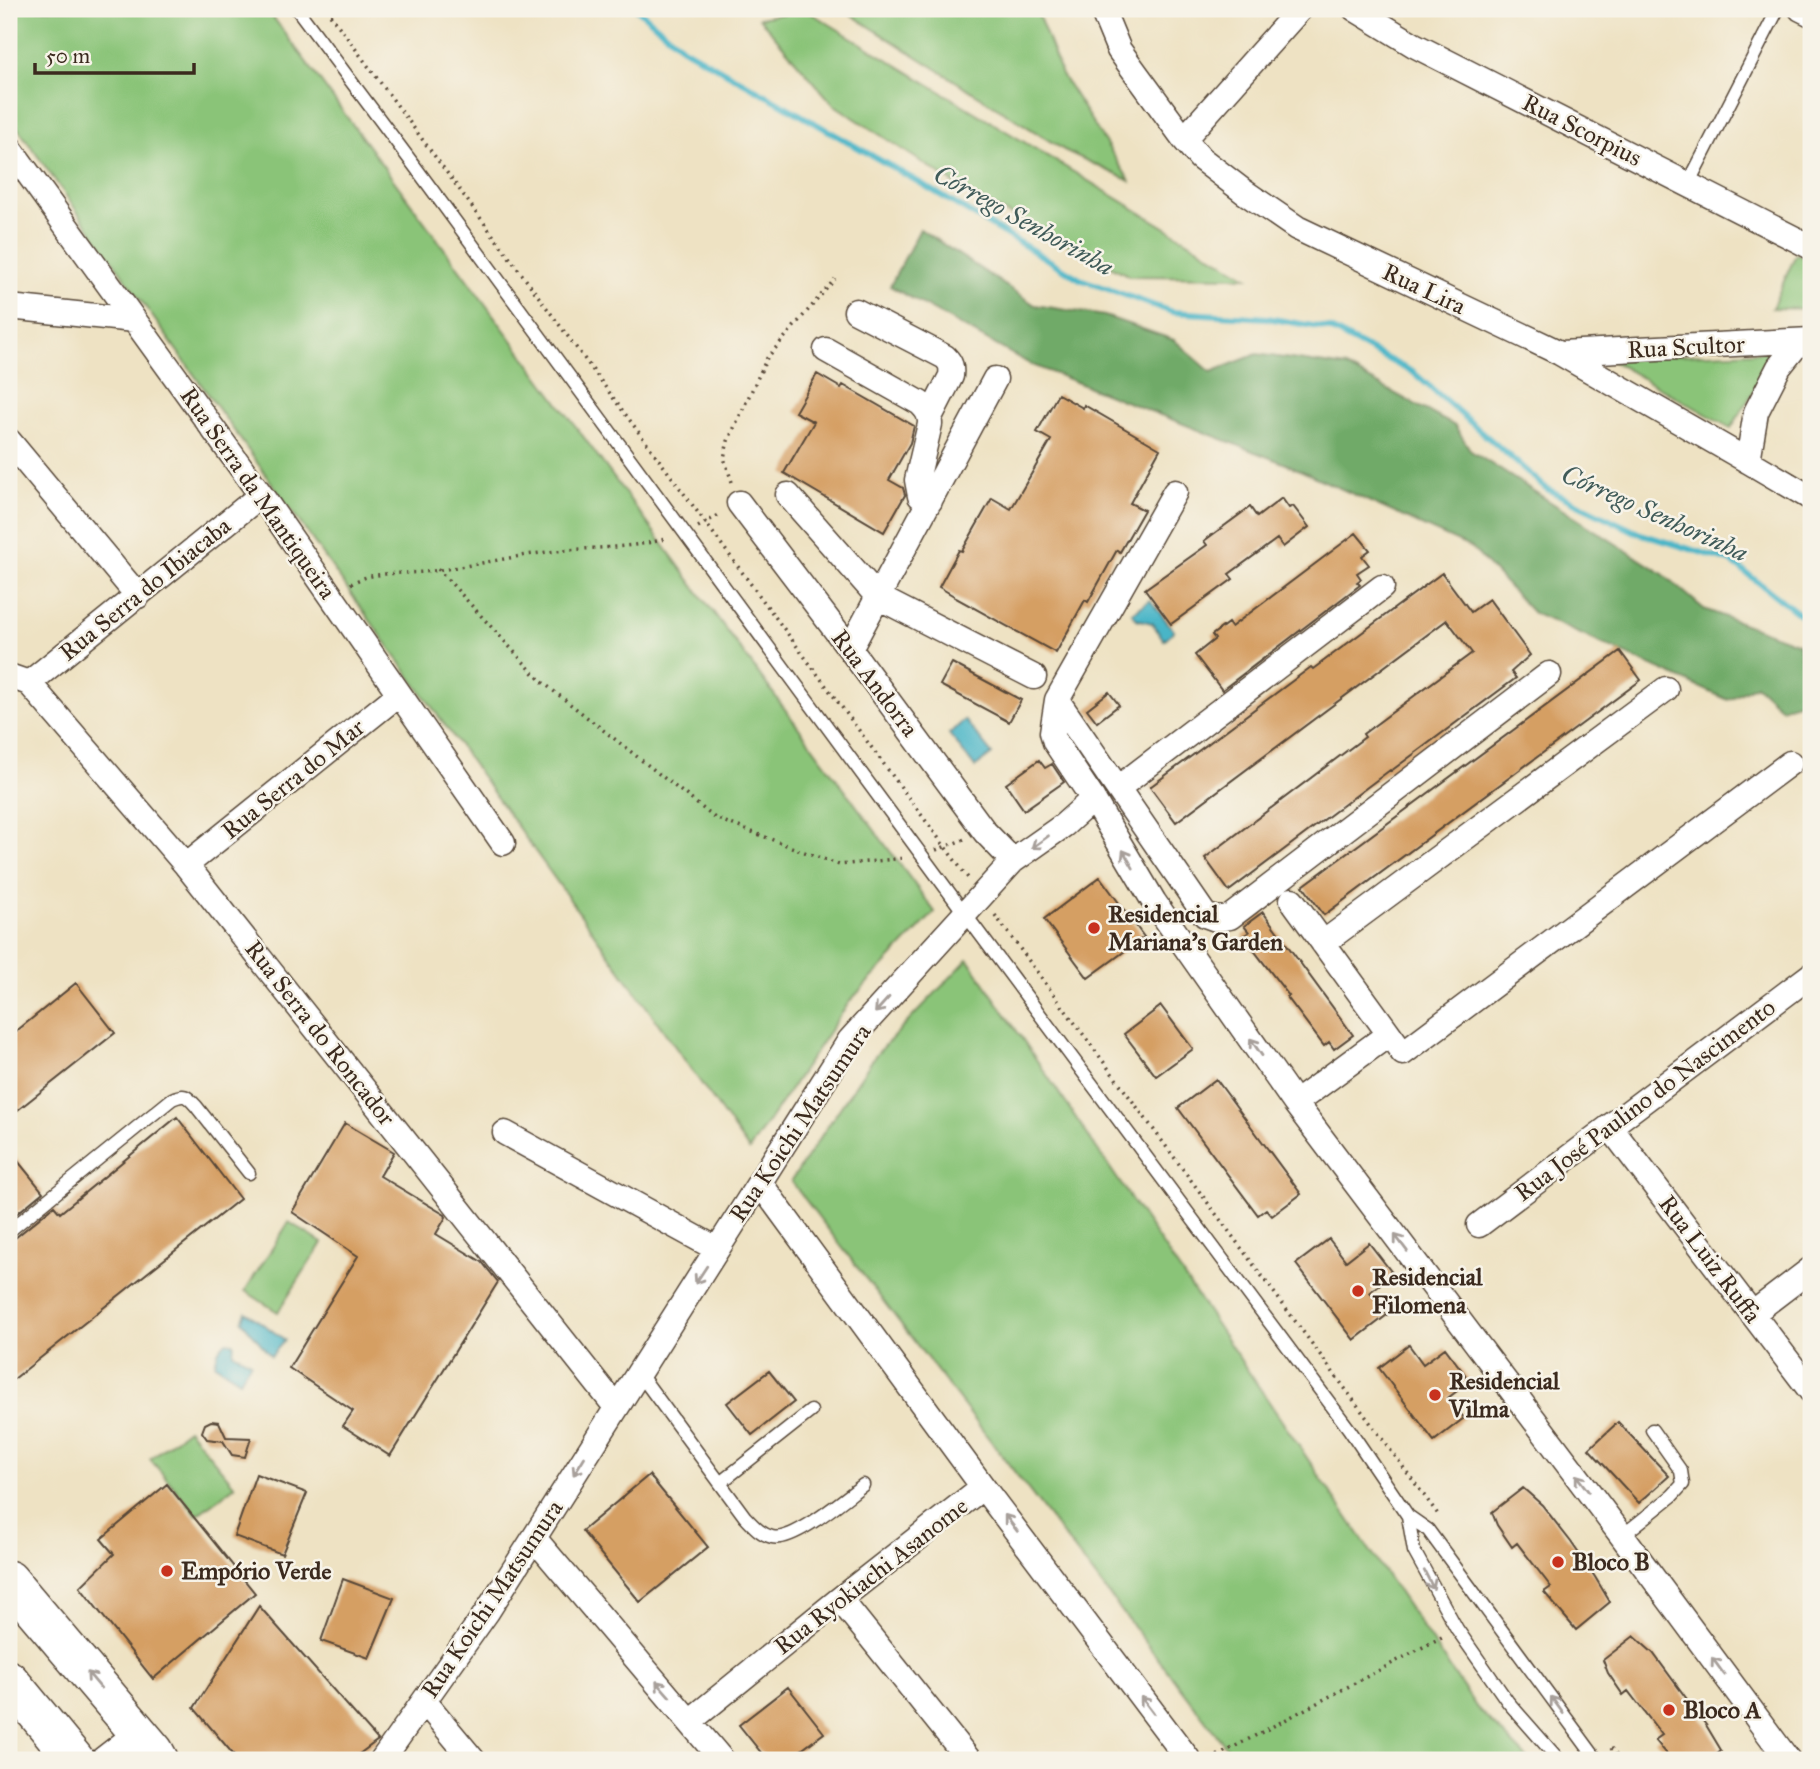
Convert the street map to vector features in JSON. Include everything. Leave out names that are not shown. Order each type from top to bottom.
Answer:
[{"type":"main road","points":[[9,1580],[148,1746]]},
{"type":"main road","points":[[9,1680],[75,1760]]},
{"type":"street","name":"Rua Lira","points":[[1102,9],[1119,50],[1200,158],[1297,228],[1560,353],[1811,498]]},
{"type":"street","points":[[1184,139],[1300,9]]},
{"type":"street","name":"Rua Scorpius","points":[[1355,9],[1414,44],[1811,247]]},
{"type":"street","points":[[1801,9],[1811,14]]},
{"type":"street","name":"Rua Serra da Mantiqueira","points":[[9,147],[261,495],[503,843]]},
{"type":"street","points":[[9,307],[134,320]]},
{"type":"street","points":[[856,311],[945,356],[950,362],[951,376],[930,417]]},
{"type":"street","points":[[1748,461],[1756,412],[1779,367],[1806,340]]},
{"type":"street","name":"Rua Scultor","points":[[1560,353],[1806,340]]},
{"type":"street","points":[[826,350],[920,403],[927,410],[930,424],[917,480],[920,496],[930,501]]},
{"type":"street","points":[[850,649],[995,379]]},
{"type":"street","points":[[9,441],[138,596]]},
{"type":"street","points":[[1175,492],[1057,699],[1052,732],[1055,742],[1093,799],[1154,902],[1295,1102],[1788,1760]]},
{"type":"street","name":"Rua Serra do Ibiacaba","points":[[19,679],[138,596],[261,495]]},
{"type":"street","points":[[788,495],[878,597],[1034,677]]},
{"type":"street","name":"Rua Andorra","points":[[740,503],[985,832],[1013,861]]},
{"type":"street","points":[[1118,788],[1382,587]]},
{"type":"street","points":[[1057,699],[1205,915],[1216,919],[1230,917],[1549,674]]},
{"type":"street","name":"Rua Serra do Roncador","points":[[19,679],[186,864],[616,1407]]},
{"type":"street","points":[[1323,943],[1666,689]]},
{"type":"street","name":"Rua Serra do Mar","points":[[186,864],[399,694]]},
{"type":"street","points":[[1292,900],[1403,1053],[1790,763]]},
{"type":"street","name":"Rua Koichi Matsumura","points":[[382,1760],[487,1612],[850,1040],[1013,861],[1063,825],[1093,799]]},
{"type":"street","name":"Rua José Paulino do Nascimento","points":[[1479,1225],[1811,975]]},
{"type":"street","points":[[1295,1102],[1389,1034]]},
{"type":"street","name":"Rua Luiz Ruffa","points":[[1610,1127],[1811,1391]]},
{"type":"street","points":[[505,1133],[717,1250]]},
{"type":"street","points":[[760,1183],[983,1487]]},
{"type":"street","points":[[1752,1314],[1811,1269]]},
{"type":"street","name":"Rua Ryokiachi Asanome","points":[[691,1721],[983,1487],[1188,1760]]},
{"type":"street","points":[[534,1538],[722,1760]]},
{"type":"street","points":[[841,1599],[969,1760]]},
{"type":"street","points":[[424,1701],[473,1760]]},
{"type":"street","points":[[102,1760],[148,1746]]},
{"type":"lane","points":[[297,9],[1349,1429],[1408,1516],[1428,1530],[1597,1760]]},
{"type":"lane","points":[[1688,184],[1778,9]]},
{"type":"lane","points":[[9,1231],[180,1095],[188,1097],[196,1106],[249,1173]]},
{"type":"lane","points":[[639,1373],[746,1517],[761,1532],[774,1538],[788,1536],[807,1526],[863,1485]]},
{"type":"lane","points":[[720,1483],[811,1411]]},
{"type":"lane","points":[[1622,1536],[1683,1484],[1681,1471],[1652,1430]]},
{"type":"lane","points":[[1408,1516],[1414,1551],[1457,1629],[1508,1702],[1559,1760]]},
{"type":"path","points":[[332,597],[356,581],[384,574],[439,569],[558,551],[657,542],[685,533],[740,503],[724,457],[727,441],[767,358],[835,279]]},
{"type":"path","points":[[439,569],[541,681],[715,818],[839,865],[890,861],[922,855],[985,832]]},
{"type":"path","points":[[1209,1760],[1457,1629]]},
{"type":"green space","points":[[9,9],[267,9],[935,912],[850,1001],[749,1150],[9,116]]},
{"type":"green space","points":[[842,9],[1036,9],[1062,75],[1130,181],[1064,150]]},
{"type":"green space","points":[[806,10],[1247,277],[1130,276],[975,197],[833,104],[759,18]]},
{"type":"green space","points":[[920,229],[1035,305],[1105,316],[1174,340],[1211,372],[1257,354],[1346,367],[1455,426],[1471,451],[1663,574],[1704,609],[1799,644],[1803,672],[1811,670],[1811,699],[1781,708],[1756,685],[1728,700],[1533,613],[1472,548],[1291,466],[1030,364],[890,286]]},
{"type":"green space","points":[[1796,254],[1811,261],[1811,309],[1772,308]]},
{"type":"green space","points":[[1779,351],[1731,428],[1607,358]]},
{"type":"green space","points":[[968,959],[1477,1708],[1529,1760],[1236,1760],[791,1181],[875,1056]]},
{"type":"green space","points":[[289,1222],[322,1243],[278,1312],[245,1291]]},
{"type":"green space","points":[[188,1429],[235,1486],[197,1515],[150,1459]]},
{"type":"water","points":[[1150,600],[1174,631],[1164,640],[1152,623],[1137,619],[1132,613]]},
{"type":"water","points":[[965,720],[992,754],[975,767],[949,734]]},
{"type":"water","points":[[246,1312],[285,1340],[271,1356],[242,1321]]},
{"type":"water","points":[[226,1342],[234,1343],[233,1353],[251,1362],[240,1380],[215,1364],[218,1351]]},
{"type":"building","points":[[817,374],[841,388],[843,385],[914,426],[910,443],[889,480],[903,488],[905,495],[884,532],[784,473],[814,422],[795,412]]},
{"type":"building","points":[[1058,394],[1083,408],[1084,405],[1160,449],[1130,503],[1144,510],[1120,552],[1117,550],[1088,602],[1085,600],[1056,653],[939,587],[992,498],[1011,509],[1051,440],[1037,432]]},
{"type":"building","points":[[1282,498],[1289,508],[1293,506],[1309,527],[1283,547],[1277,539],[1229,574],[1233,579],[1171,624],[1145,589],[1207,545],[1204,541],[1250,507],[1257,517]]},
{"type":"building","points":[[1356,533],[1370,550],[1362,556],[1369,565],[1357,573],[1361,579],[1357,582],[1360,585],[1222,690],[1195,655],[1215,639],[1212,635],[1228,623],[1231,627]]},
{"type":"building","points":[[1442,573],[1471,612],[1489,599],[1530,655],[1511,672],[1516,678],[1229,891],[1205,858],[1365,737],[1363,734],[1472,653],[1447,620],[1176,822],[1150,787]]},
{"type":"building","points":[[1620,651],[1641,680],[1324,915],[1303,886]]},
{"type":"building","points":[[952,663],[1021,700],[1009,722],[940,685]]},
{"type":"building","points":[[1109,692],[1119,705],[1097,722],[1087,709]]},
{"type":"building","points":[[1039,760],[1045,768],[1052,764],[1064,782],[1024,810],[1006,784]]},
{"type":"building","name":"Residencial Mariana's Garden","points":[[1100,877],[1144,937],[1088,978],[1044,919]]},
{"type":"building","points":[[1263,912],[1353,1035],[1334,1049],[1329,1042],[1324,1046],[1243,936],[1249,932],[1244,926]]},
{"type":"building","points":[[76,983],[115,1033],[9,1117],[9,1037]]},
{"type":"building","points":[[1161,1006],[1193,1049],[1156,1076],[1124,1034]]},
{"type":"building","points":[[1216,1079],[1301,1194],[1272,1216],[1266,1209],[1258,1215],[1178,1108]]},
{"type":"building","points":[[177,1117],[240,1199],[9,1383],[9,1240],[54,1206],[60,1213]]},
{"type":"building","points":[[345,1123],[394,1152],[380,1176],[445,1215],[436,1234],[482,1262],[498,1282],[390,1456],[343,1426],[353,1411],[289,1368],[358,1256],[292,1212]]},
{"type":"building","points":[[9,1150],[43,1192],[9,1220]]},
{"type":"building","name":"Residencial Filomena","points":[[1329,1239],[1346,1261],[1369,1243],[1393,1274],[1370,1292],[1387,1315],[1354,1340],[1296,1264]]},
{"type":"building","name":"Residencial Vilma","points":[[1409,1345],[1423,1364],[1445,1348],[1470,1381],[1448,1398],[1464,1418],[1434,1441],[1379,1368]]},
{"type":"building","points":[[769,1371],[794,1402],[752,1435],[727,1403]]},
{"type":"building","points":[[211,1421],[219,1422],[226,1437],[251,1438],[245,1457],[232,1455],[223,1441],[207,1439],[202,1432],[205,1424]]},
{"type":"building","points":[[1618,1422],[1669,1476],[1639,1503],[1589,1449]]},
{"type":"building","points":[[256,1474],[307,1493],[282,1554],[234,1536]]},
{"type":"building","points":[[649,1475],[708,1547],[640,1602],[582,1531]]},
{"type":"building","name":"Empório Verde","points":[[167,1484],[255,1593],[153,1679],[80,1587],[114,1554],[101,1539]]},
{"type":"building","name":"Bloco B","points":[[1523,1488],[1542,1505],[1571,1542],[1610,1602],[1576,1630],[1544,1592],[1551,1587],[1517,1543],[1512,1547],[1497,1525],[1492,1512]]},
{"type":"building","points":[[343,1579],[394,1598],[369,1658],[321,1641]]},
{"type":"building","points":[[259,1606],[378,1740],[351,1760],[238,1760],[194,1708]]},
{"type":"building","name":"Bloco A","points":[[1634,1636],[1653,1653],[1706,1725],[1721,1750],[1709,1760],[1672,1760],[1655,1740],[1662,1735],[1628,1691],[1623,1695],[1608,1673],[1603,1660]]},
{"type":"building","points":[[788,1687],[824,1733],[788,1760],[767,1760],[739,1725]]},
{"type":"waterway","name":"Córrego Senhorinha","points":[[637,9],[683,48],[922,184],[1080,279],[1172,312],[1267,318],[1330,329],[1414,373],[1547,489],[1638,533],[1732,562],[1811,623]]},
{"type":"place","name":"Residencial Mariana's Garden","points":[[1094,928]]},
{"type":"place","name":"Residencial Filomena","points":[[1358,1291]]},
{"type":"place","name":"Residencial Vilma","points":[[1435,1395]]},
{"type":"place","name":"Bloco B","points":[[1558,1562]]},
{"type":"place","name":"Empório Verde","points":[[167,1571]]},
{"type":"place","name":"Bloco A","points":[[1669,1710]]}]
